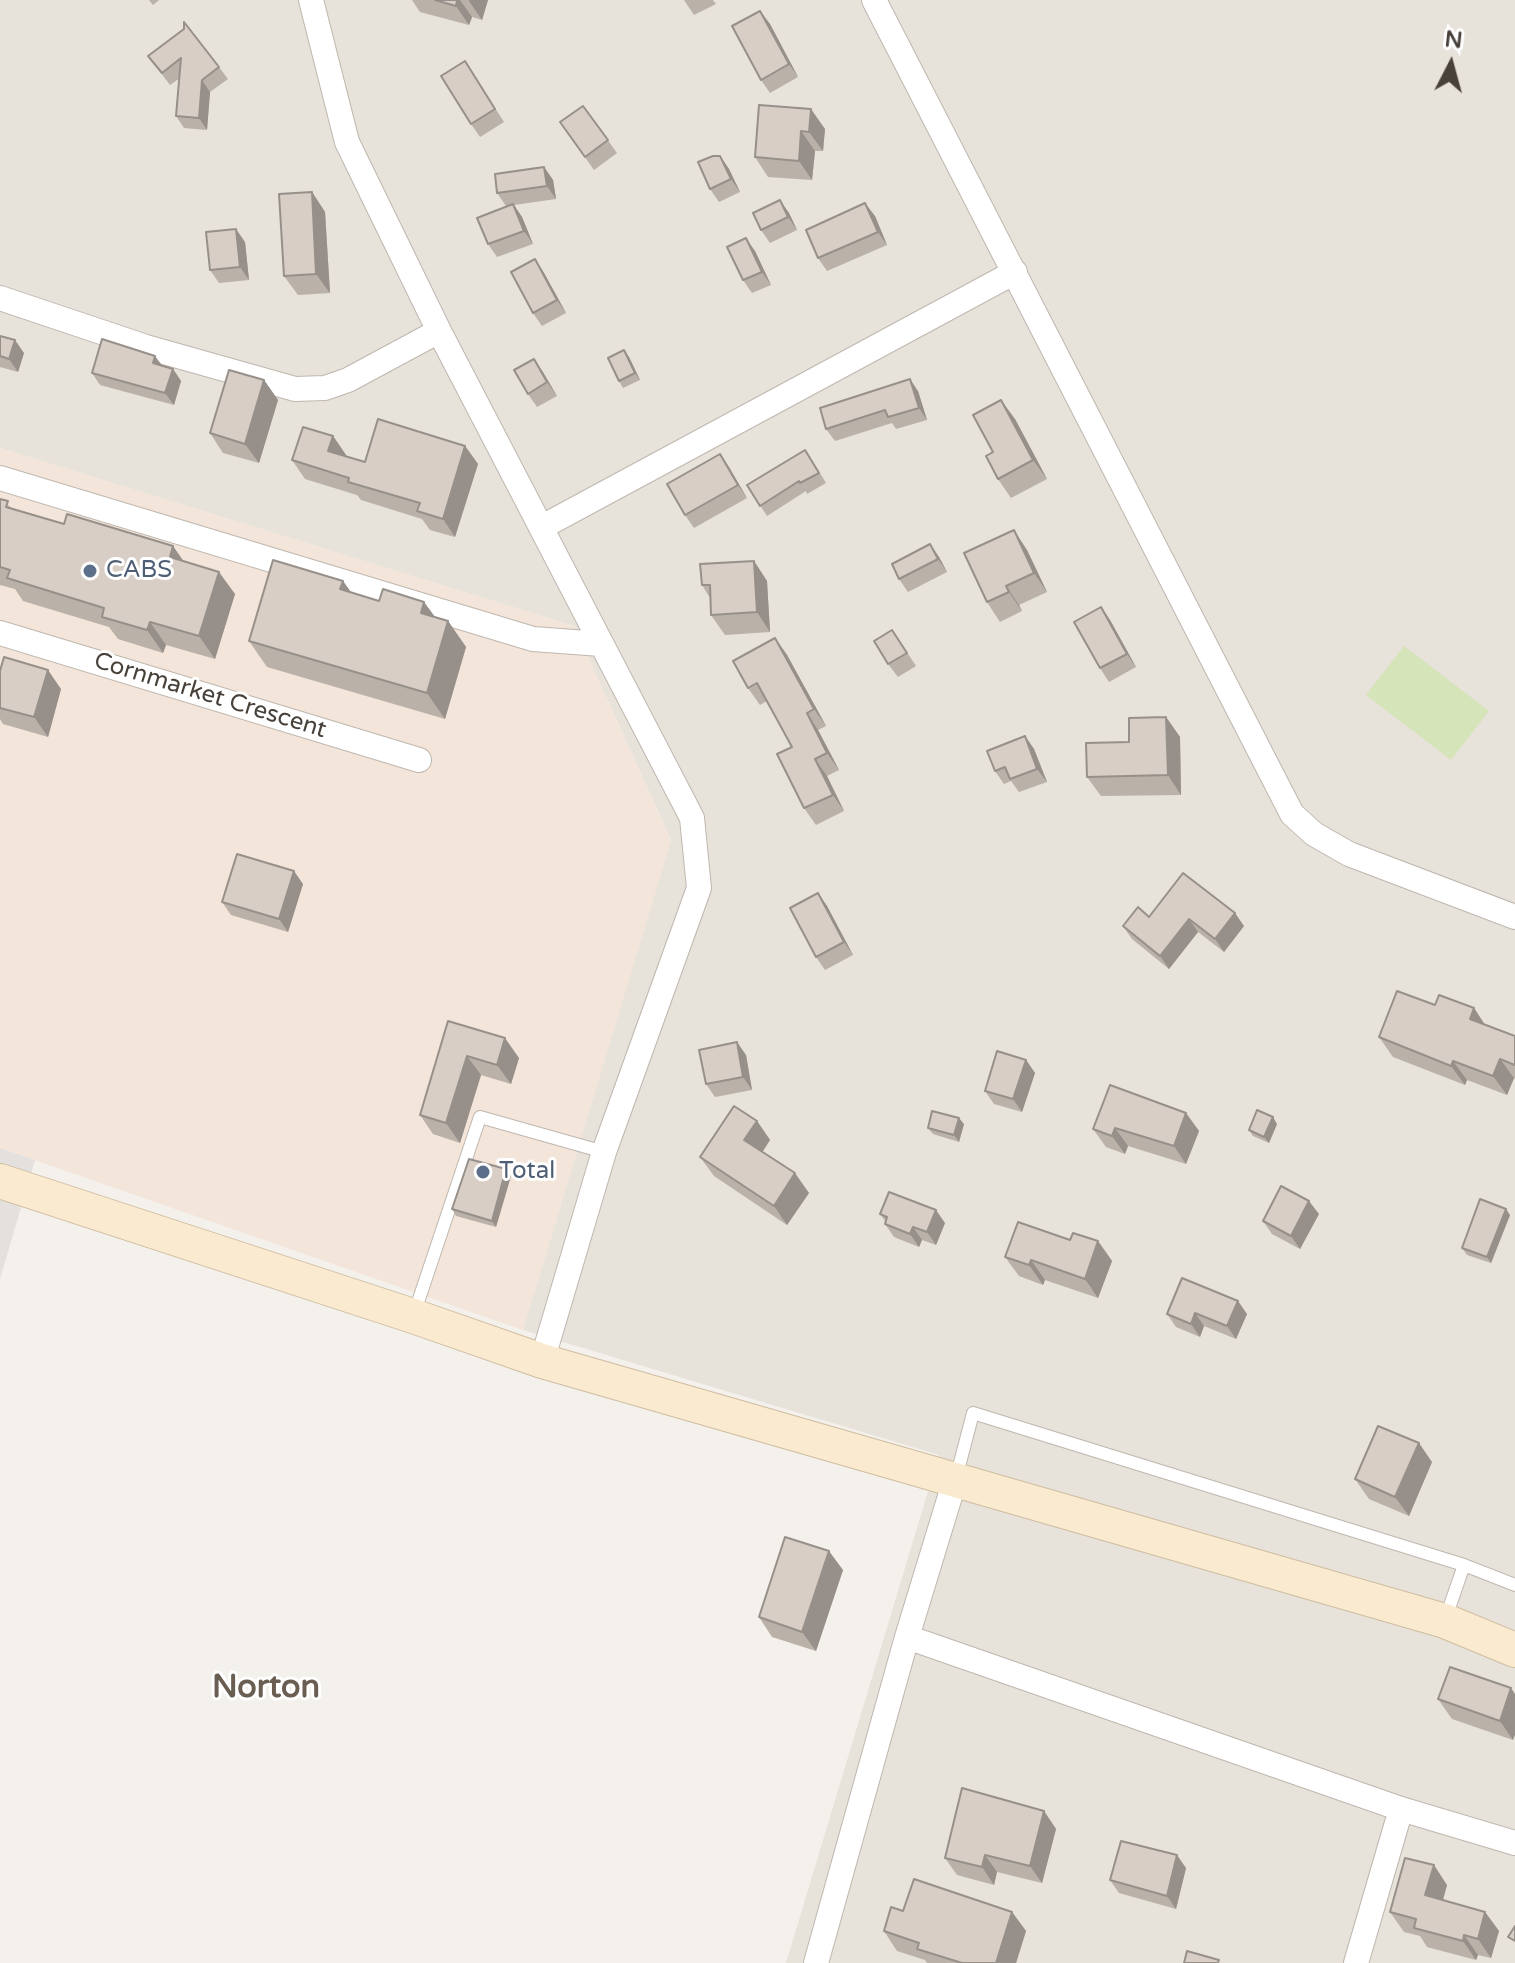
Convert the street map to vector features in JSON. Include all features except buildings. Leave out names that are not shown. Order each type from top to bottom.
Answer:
[{"type":"street","points":[[311,0],[347,142],[439,331],[692,818],[699,888],[604,1152],[542,1361]]},
{"type":"street","points":[[874,0],[1292,814],[1314,834],[1349,854],[1515,917]]},
{"type":"street","points":[[542,527],[1015,272]]},
{"type":"street","points":[[0,298],[146,347],[295,389],[325,388],[348,380],[439,331]]},
{"type":"street","points":[[0,478],[533,639],[601,644]]},
{"type":"street","name":"Cornmarket Crescent","points":[[0,633],[419,760]]},
{"type":"street","points":[[0,1181],[542,1361],[1445,1621],[1515,1650]]},
{"type":"street","points":[[816,1963],[907,1637],[955,1480]]},
{"type":"street","points":[[907,1637],[1401,1809],[1515,1843]]},
{"type":"street","points":[[1356,1963],[1401,1809]]},
{"type":"lane","points":[[413,1316],[480,1117],[604,1152]]},
{"type":"lane","points":[[955,1480],[973,1413],[1464,1565],[1515,1585]]},
{"type":"lane","points":[[1445,1621],[1464,1565]]},
{"type":"shaded area","points":[[0,0],[1515,0],[1515,1963],[786,1963],[939,1455],[523,1330],[671,840],[574,626],[0,448]]},
{"type":"shaded area","points":[[0,448],[574,626],[671,841],[523,1330],[0,1148]]},
{"type":"shaded area","points":[[0,1148],[35,1160],[0,1279]]},
{"type":"green space","points":[[1404,646],[1489,711],[1451,760],[1366,695]]},
{"type":"place","name":"CABS","points":[[90,571]]},
{"type":"place","name":"Total","points":[[483,1172]]},
{"type":"district","name":"Norton","points":[[266,1689]]}]
